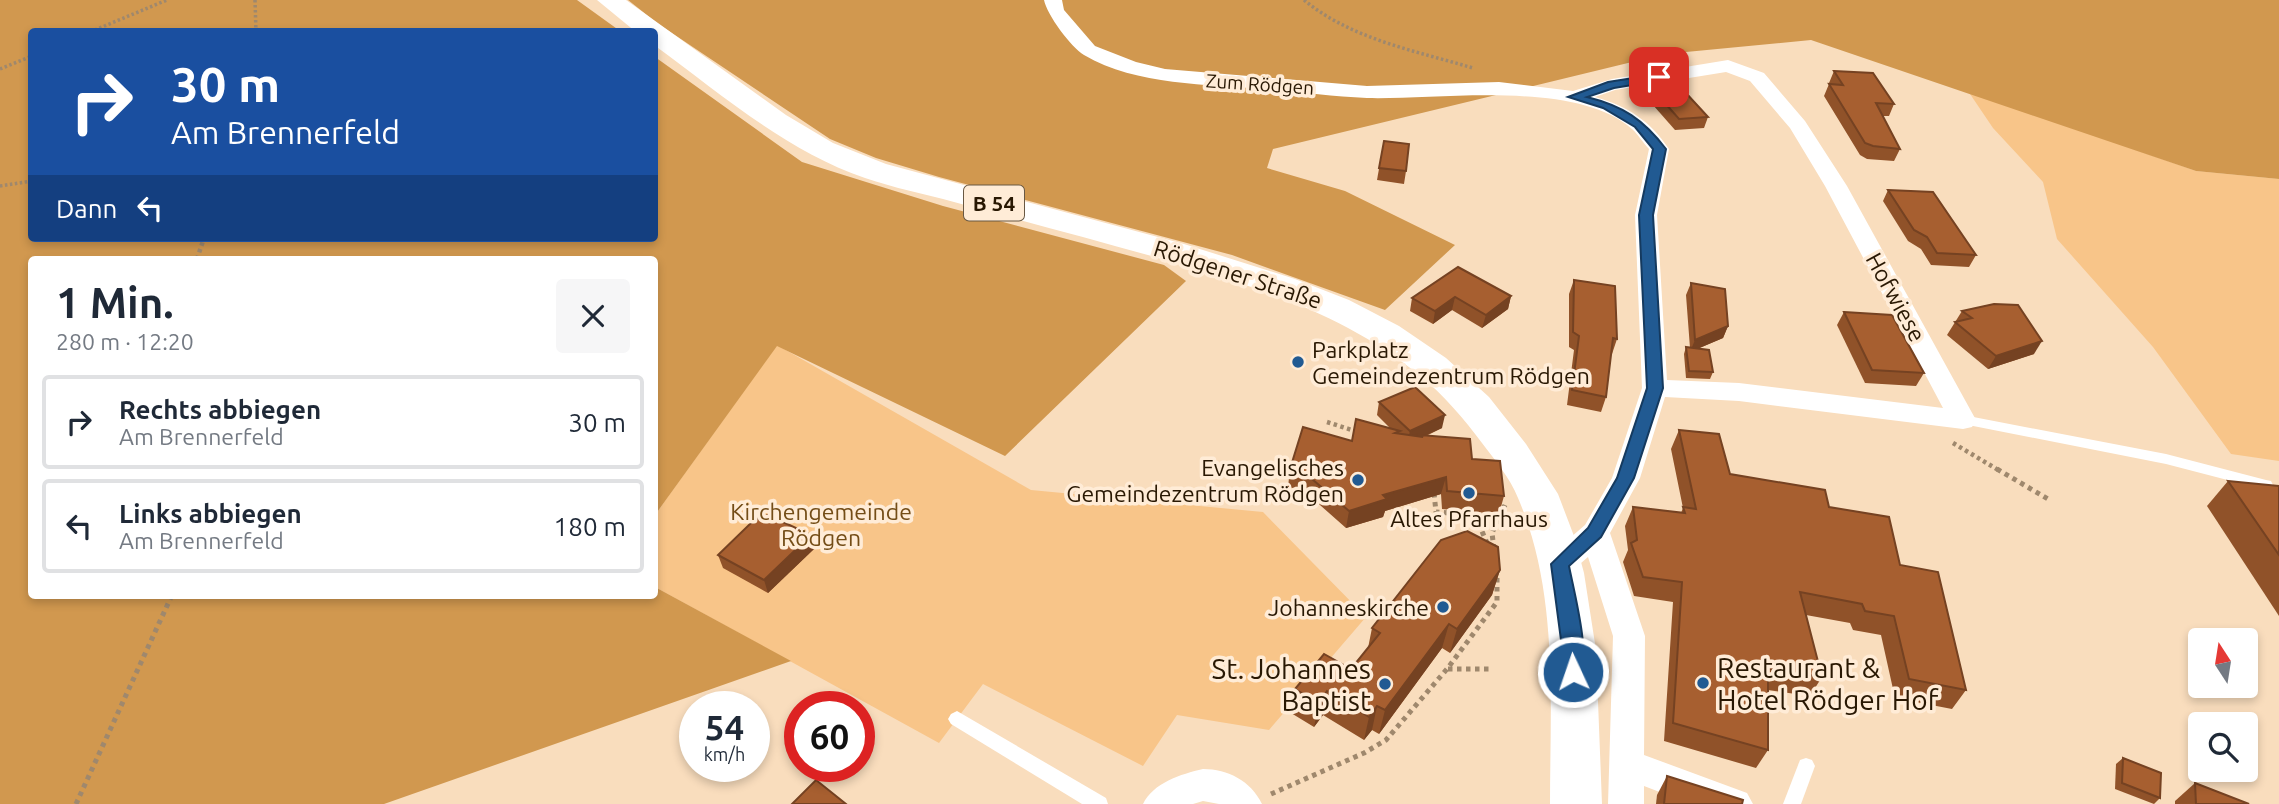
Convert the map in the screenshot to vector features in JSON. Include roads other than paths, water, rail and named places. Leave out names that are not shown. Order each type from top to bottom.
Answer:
[{"type":"main road","name":"B 54","points":[[610,0],[648,28]]},
{"type":"main road","name":"Rödgener Straße","points":[[658,35],[776,121],[822,149],[876,171],[1265,278],[1333,305],[1380,329],[1415,352],[1478,409],[1502,439],[1539,498],[1560,564],[1573,646],[1576,804]]},
{"type":"street","name":"Zum Rödgen","points":[[1053,0],[1055,10],[1089,50],[1129,66],[1165,75],[1367,92],[1491,80],[1607,106],[1639,124],[1659,149],[1646,215],[1655,388]]},
{"type":"street","name":"Hofwiese","points":[[1574,97],[1612,85],[1728,66],[1757,77],[1798,125],[1836,186],[1963,420]]},
{"type":"street","points":[[1560,564],[1595,533],[1626,478],[1655,388],[1739,392],[1963,420]]},
{"type":"street","points":[[1595,533],[1629,636],[1626,804]]},
{"type":"street","points":[[1628,765],[1735,804]]},
{"type":"street","points":[[1161,804],[1196,784],[1226,789],[1252,801]]},
{"type":"lane","points":[[1963,420],[2166,459],[2266,485]]},
{"type":"lane","points":[[957,719],[1099,804]]},
{"type":"lane","points":[[1791,804],[1806,766]]},
{"type":"place","name":"Parkplatz Gemeindezentrum Rödgen","points":[[1298,362]]},
{"type":"place","name":"Evangelisches Gemeindezentrum Rödgen","points":[[1358,480]]},
{"type":"place","name":"Altes Pfarrhaus","points":[[1469,493]]},
{"type":"place","name":"Johanneskirche","points":[[1443,607]]},
{"type":"place","name":"Restaurant & Hotel Rödger Hof","points":[[1703,683]]},
{"type":"place","name":"St. Johannes Baptist","points":[[1385,684]]},
{"type":"park label","name":"Kirchengemeinde Rödgen","points":[[821,524]]}]
